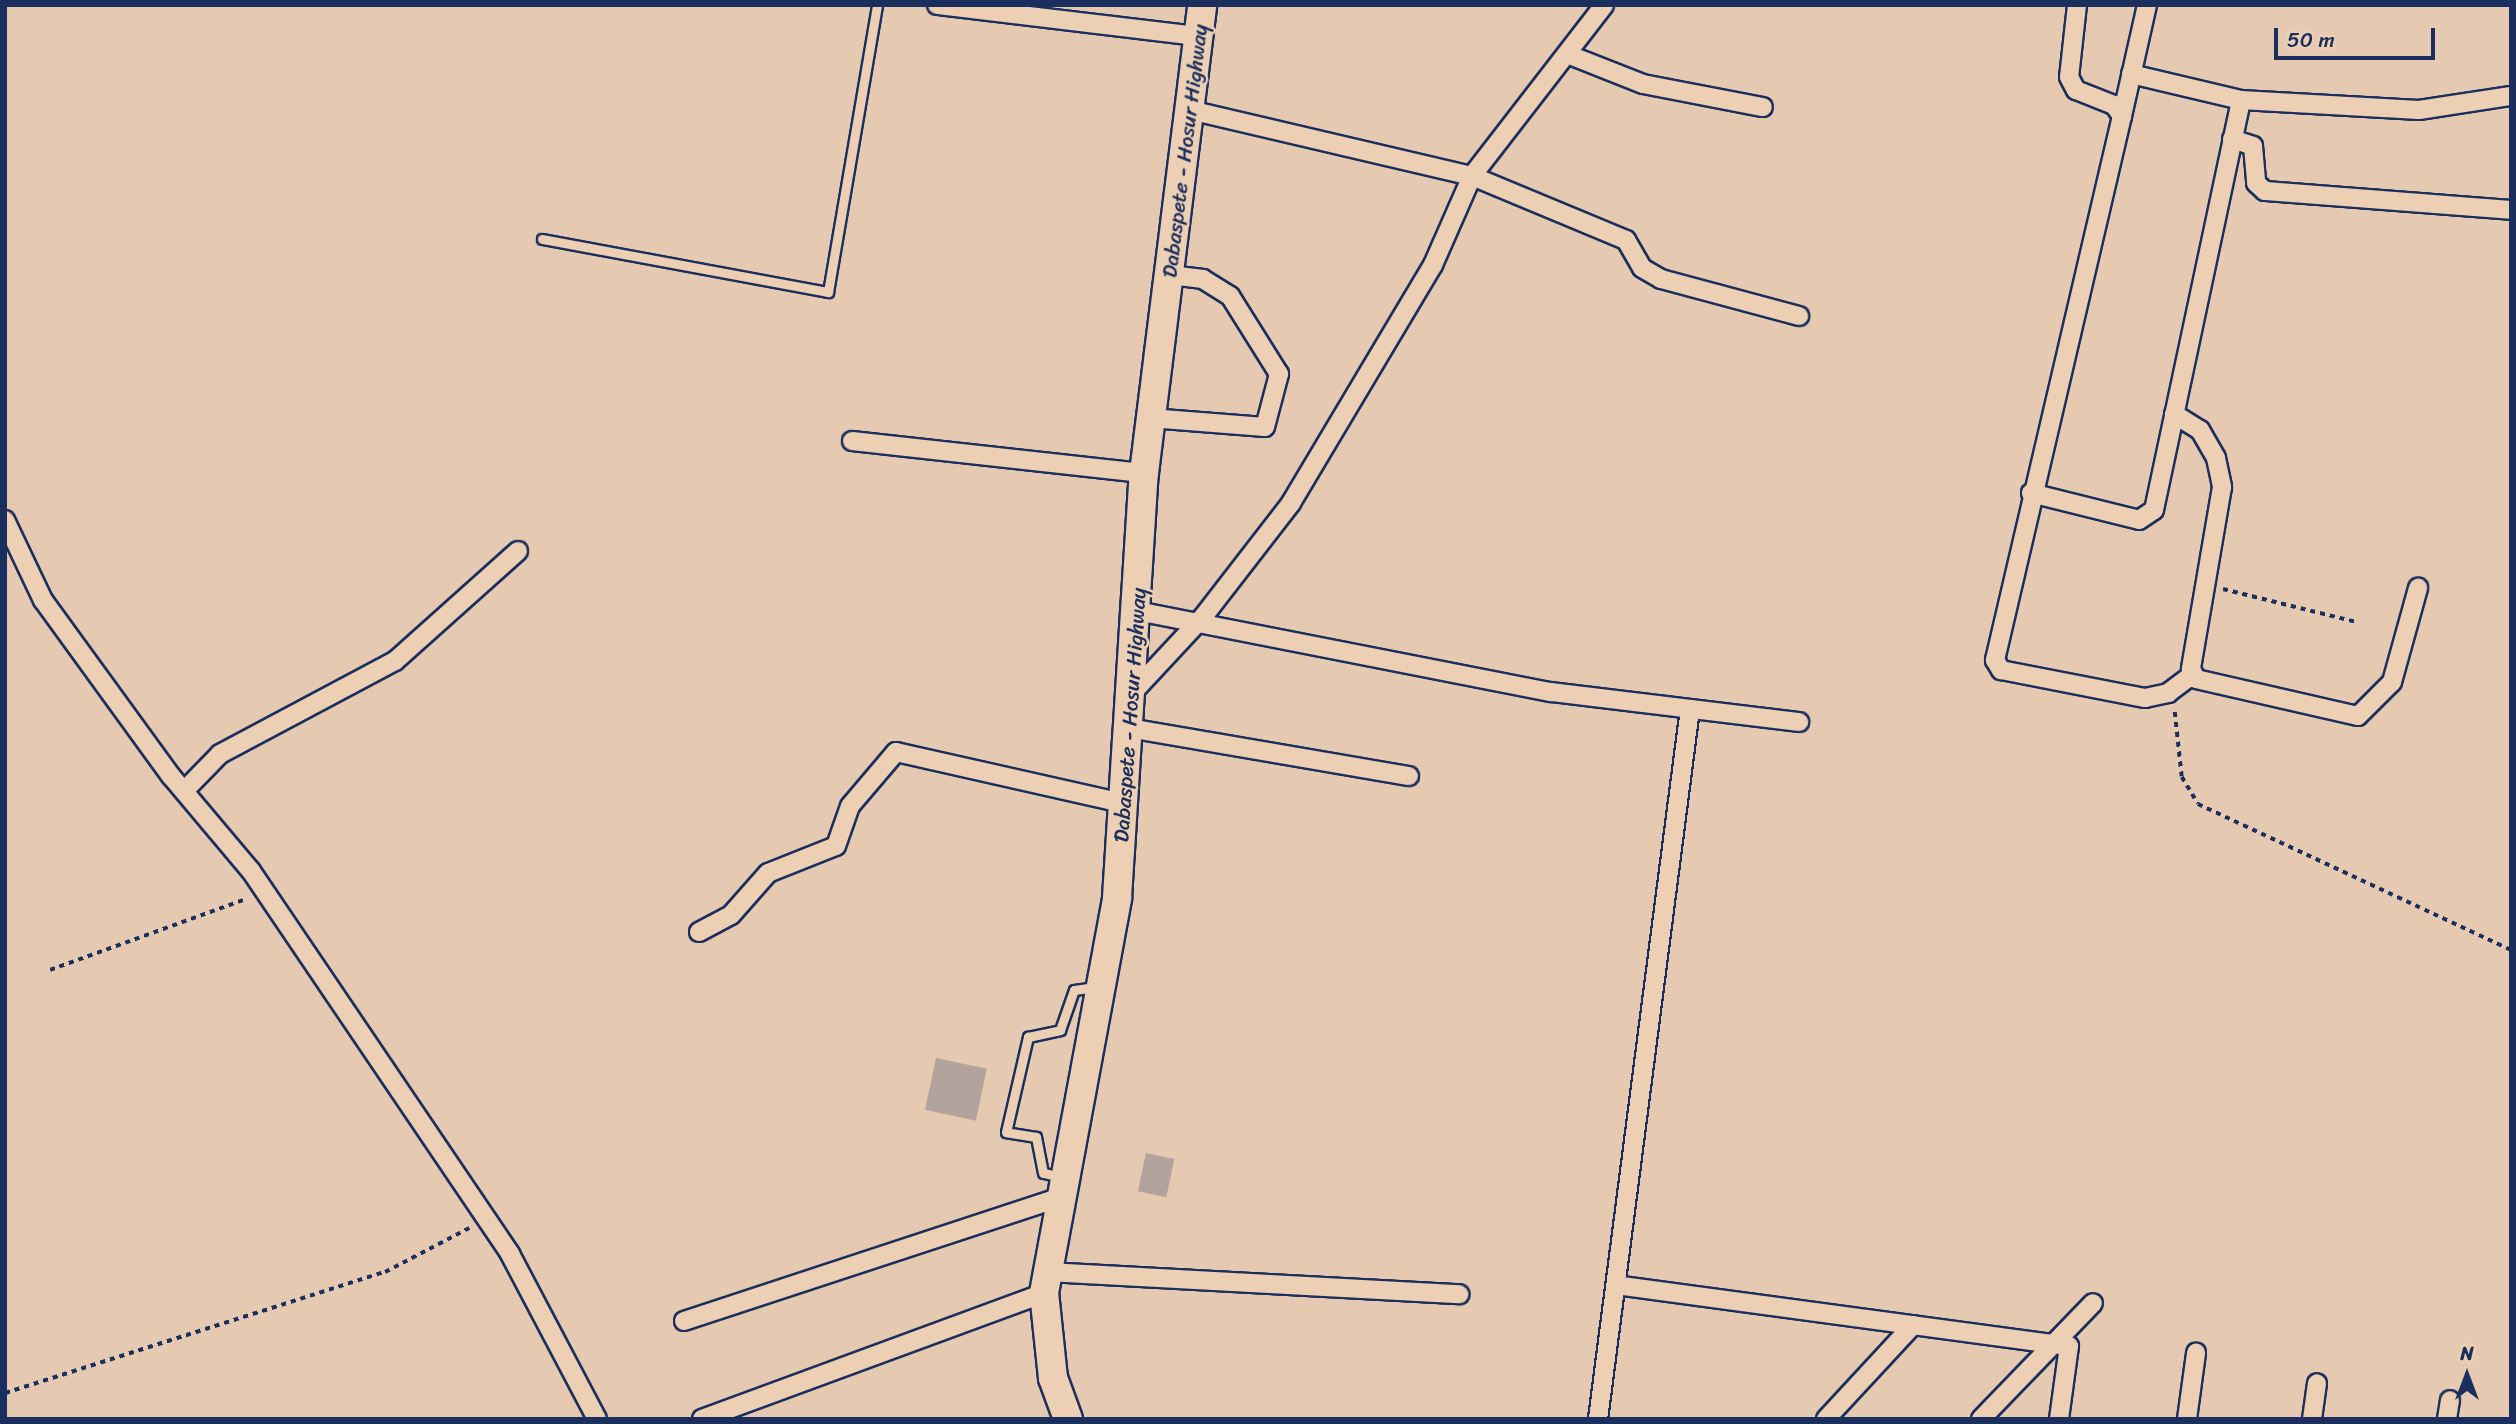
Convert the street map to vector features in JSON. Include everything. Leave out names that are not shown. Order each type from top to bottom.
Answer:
[{"type":"highway","name":"Dabaspete - Hosur Highway","points":[[1067,1418],[1053,1378],[1045,1282],[1061,1188],[1105,986],[1127,804],[1128,728],[1133,692],[1144,473],[1202,5]]},
{"type":"street","points":[[937,5],[1198,37]]},
{"type":"street","points":[[1133,692],[1203,617],[1291,503],[1433,265],[1472,176],[1604,5]]},
{"type":"street","points":[[2077,5],[2070,76],[2076,90],[2114,105],[2122,116]]},
{"type":"street","points":[[2147,5],[1993,648],[2001,670],[2145,698],[2168,693],[2192,675],[2222,487],[2216,458],[2200,430],[2174,414]]},
{"type":"street","points":[[1567,54],[1643,84],[1763,107]]},
{"type":"street","points":[[2131,74],[2241,100],[2419,110],[2511,96]]},
{"type":"street","points":[[2031,493],[2148,517],[2174,414],[2241,100]]},
{"type":"street","points":[[1190,110],[1472,176],[1626,240],[1642,268],[1661,279],[1798,316]]},
{"type":"street","points":[[2232,139],[2253,146],[2256,183],[2265,191],[2511,210]]},
{"type":"street","points":[[1150,418],[1265,427],[1279,374],[1230,296],[1203,279],[1170,275]]},
{"type":"street","points":[[852,440],[1144,473]]},
{"type":"street","points":[[5,520],[43,600],[265,892],[510,1254],[597,1419]]},
{"type":"street","points":[[185,790],[220,754],[395,662],[519,551]]},
{"type":"street","points":[[2192,675],[2358,716],[2392,682],[2418,588]]},
{"type":"street","points":[[1137,611],[1551,692],[1799,722]]},
{"type":"street","points":[[1598,1419],[1690,709]]},
{"type":"street","points":[[1128,728],[1409,776]]},
{"type":"street","points":[[699,932],[731,915],[768,873],[836,846],[850,806],[896,752],[1127,804]]},
{"type":"street","points":[[684,1321],[1061,1188]]},
{"type":"street","points":[[702,1419],[1045,1282],[1459,1294]]},
{"type":"street","points":[[1616,1285],[2069,1346],[2059,1419]]},
{"type":"street","points":[[1981,1419],[2093,1303]]},
{"type":"street","points":[[1826,1419],[1913,1325]]},
{"type":"street","points":[[2187,1419],[2196,1353]]},
{"type":"street","points":[[2312,1419],[2317,1383]]},
{"type":"street","points":[[2447,1419],[2450,1400]]},
{"type":"lane","points":[[542,239],[828,292],[877,5]]},
{"type":"lane","points":[[1061,1188],[1043,1173],[1036,1137],[1006,1132],[1028,1037],[1060,1030],[1074,990],[1105,986]]},
{"type":"path","points":[[2207,585],[2356,622]]},
{"type":"path","points":[[2168,693],[2182,743],[2182,777],[2199,804],[2511,950]]},
{"type":"path","points":[[51,970],[265,892]]},
{"type":"path","points":[[5,1393],[385,1272],[486,1218]]},
{"type":"building","points":[[936,1058],[987,1069],[976,1121],[925,1110]]},
{"type":"building","points":[[1146,1153],[1174,1159],[1166,1197],[1138,1191]]}]
